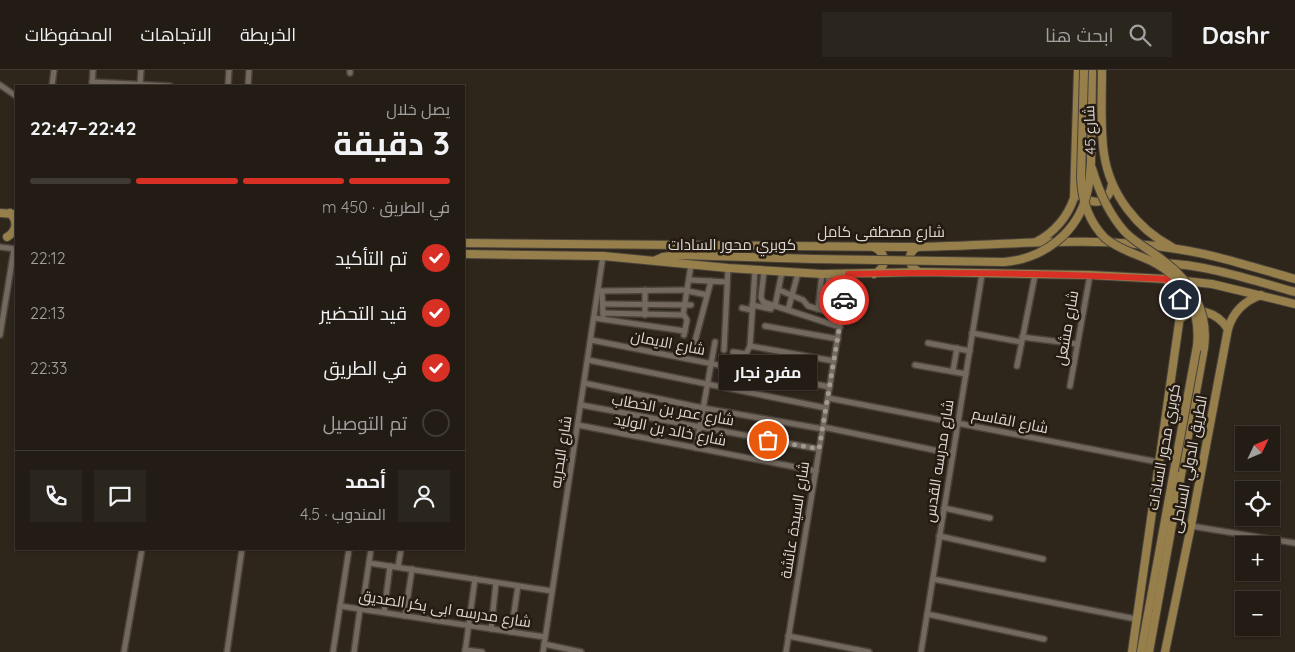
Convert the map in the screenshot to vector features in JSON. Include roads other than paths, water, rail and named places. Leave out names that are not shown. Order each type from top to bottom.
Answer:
[{"type":"main road","name":"شارع 45","points":[[1036,243],[1055,230],[1065,218],[1072,205],[1075,192],[1078,70]]},
{"type":"main road","name":"كوبري محور السادات","points":[[1084,70],[1081,178],[1086,207],[1096,227],[1111,242],[1122,249],[1153,262],[1167,271],[1184,288],[1194,308],[1198,326],[1197,346],[1149,652]]},
{"type":"main road","name":"كوبري محور السادات","points":[[654,261],[663,257],[680,256],[1004,262],[1031,257],[1046,250],[1058,241],[1073,223],[1087,194],[1090,162],[1092,70]]},
{"type":"main road","name":"شارع 45","points":[[1102,70],[1104,152],[1112,184],[1123,203],[1140,224],[1153,235],[1176,249]]},
{"type":"main road","name":"كوبري محور السادات","points":[[1090,162],[1103,199],[1116,220],[1133,240],[1180,274],[1193,292],[1202,313],[1205,328],[1205,342],[1141,652]]},
{"type":"main road","points":[[1075,192],[1090,201],[1099,202],[1106,199],[1109,195],[1112,184]]},
{"type":"main road","points":[[0,213],[13,214]]},
{"type":"main road","points":[[4,236],[15,228]]},
{"type":"main road","name":"شارع مصطفى كامل","points":[[465,243],[917,247],[1036,243],[1120,244],[1176,249],[1236,262],[1295,279]]},
{"type":"main road","points":[[872,246],[879,250],[884,257],[881,269],[874,274]]},
{"type":"main road","points":[[917,247],[910,253],[910,262],[915,270],[924,272]]},
{"type":"main road","points":[[465,254],[603,256],[691,265],[825,274],[924,272],[1090,275],[1166,279],[1212,284],[1295,304]]},
{"type":"main road","name":"كوبري محور السادات","points":[[1153,262],[1190,266],[1219,272],[1295,292]]},
{"type":"main road","name":"الطريق الدولي الساحلى","points":[[1132,652],[1180,319],[1180,299],[1177,292],[1166,279]]},
{"type":"main road","name":"الطريق الدولي الساحلى","points":[[1165,652],[1228,329],[1233,316],[1242,305],[1261,295]]},
{"type":"main road","points":[[1180,319],[1191,313],[1205,312],[1219,318],[1228,329]]},
{"type":"street","points":[[93,70],[92,84],[140,85],[141,70]]},
{"type":"street","points":[[228,85],[229,70]]},
{"type":"street","points":[[248,85],[249,70]]},
{"type":"street","points":[[52,71],[52,85]]},
{"type":"street","points":[[0,85],[15,95]]},
{"type":"street","points":[[0,248],[15,249],[0,335]]},
{"type":"street","name":"شارع البحريه","points":[[543,652],[594,318],[600,291],[603,256]]},
{"type":"street","points":[[684,315],[688,305],[691,265]]},
{"type":"street","points":[[724,350],[728,268]]},
{"type":"street","points":[[759,270],[761,299],[764,303],[840,327]]},
{"type":"street","points":[[733,352],[746,354],[751,346],[752,308],[759,270]]},
{"type":"street","points":[[773,307],[779,290],[782,272]]},
{"type":"street","points":[[788,310],[798,273]]},
{"type":"street","points":[[825,274],[827,301]]},
{"type":"street","points":[[809,317],[815,308],[825,274]]},
{"type":"street","name":"شارع السيدة عائشة","points":[[786,652],[848,274]]},
{"type":"street","name":"شارع مدرسه القدس","points":[[921,652],[982,274]]},
{"type":"street","points":[[1017,366],[1034,275]]},
{"type":"street","name":"شارع مشعل","points":[[1070,386],[1090,275]]},
{"type":"street","points":[[690,280],[727,282]]},
{"type":"street","points":[[694,346],[711,281]]},
{"type":"street","points":[[645,290],[645,314]]},
{"type":"street","points":[[603,316],[600,291],[688,290],[707,295]]},
{"type":"street","points":[[779,290],[803,300],[807,306],[825,311]]},
{"type":"street","points":[[603,304],[688,305]]},
{"type":"street","points":[[742,308],[773,307]]},
{"type":"street","points":[[594,318],[645,314],[684,315]]},
{"type":"street","points":[[603,316],[685,333],[687,320],[684,315]]},
{"type":"street","points":[[765,326],[838,339]]},
{"type":"street","points":[[972,334],[1077,344]]},
{"type":"street","name":"شارع الايمان","points":[[591,340],[830,387]]},
{"type":"street","points":[[696,448],[715,342]]},
{"type":"street","points":[[928,342],[970,351]]},
{"type":"street","points":[[751,346],[834,361]]},
{"type":"street","points":[[953,371],[957,348]]},
{"type":"street","points":[[588,360],[826,408]]},
{"type":"street","points":[[915,365],[966,374]]},
{"type":"street","points":[[584,383],[703,408],[823,428],[953,454]]},
{"type":"street","name":"شارع القاسم","points":[[828,398],[1158,462]]},
{"type":"street","name":"شارع عمر بن الخطاب","points":[[581,405],[819,449]]},
{"type":"street","name":"شارع خالد بن الوليد","points":[[578,425],[816,470]]},
{"type":"street","points":[[944,508],[990,518]]},
{"type":"street","points":[[1191,526],[1295,543]]},
{"type":"street","points":[[939,536],[1043,559]]},
{"type":"street","points":[[124,652],[142,550]]},
{"type":"street","points":[[227,652],[242,550]]},
{"type":"street","points":[[333,652],[349,550]]},
{"type":"street","points":[[354,652],[371,550]]},
{"type":"street","points":[[398,567],[401,550]]},
{"type":"street","points":[[369,563],[552,591]]},
{"type":"street","points":[[384,612],[390,566]]},
{"type":"street","points":[[405,616],[412,569]]},
{"type":"street","points":[[476,579],[465,651],[482,652]]},
{"type":"street","points":[[933,579],[1136,619]]},
{"type":"street","points":[[491,629],[496,582]]},
{"type":"street","points":[[511,632],[518,586]]},
{"type":"street","name":"شارع مدرسه ابى بكر الصديق","points":[[340,606],[546,637]]},
{"type":"street","points":[[927,614],[1044,639]]},
{"type":"street","points":[[788,636],[869,652]]},
{"type":"street","points":[[544,644],[581,652]]},
{"type":"place","name":"مفرح نجار","points":[[768,440]]}]
